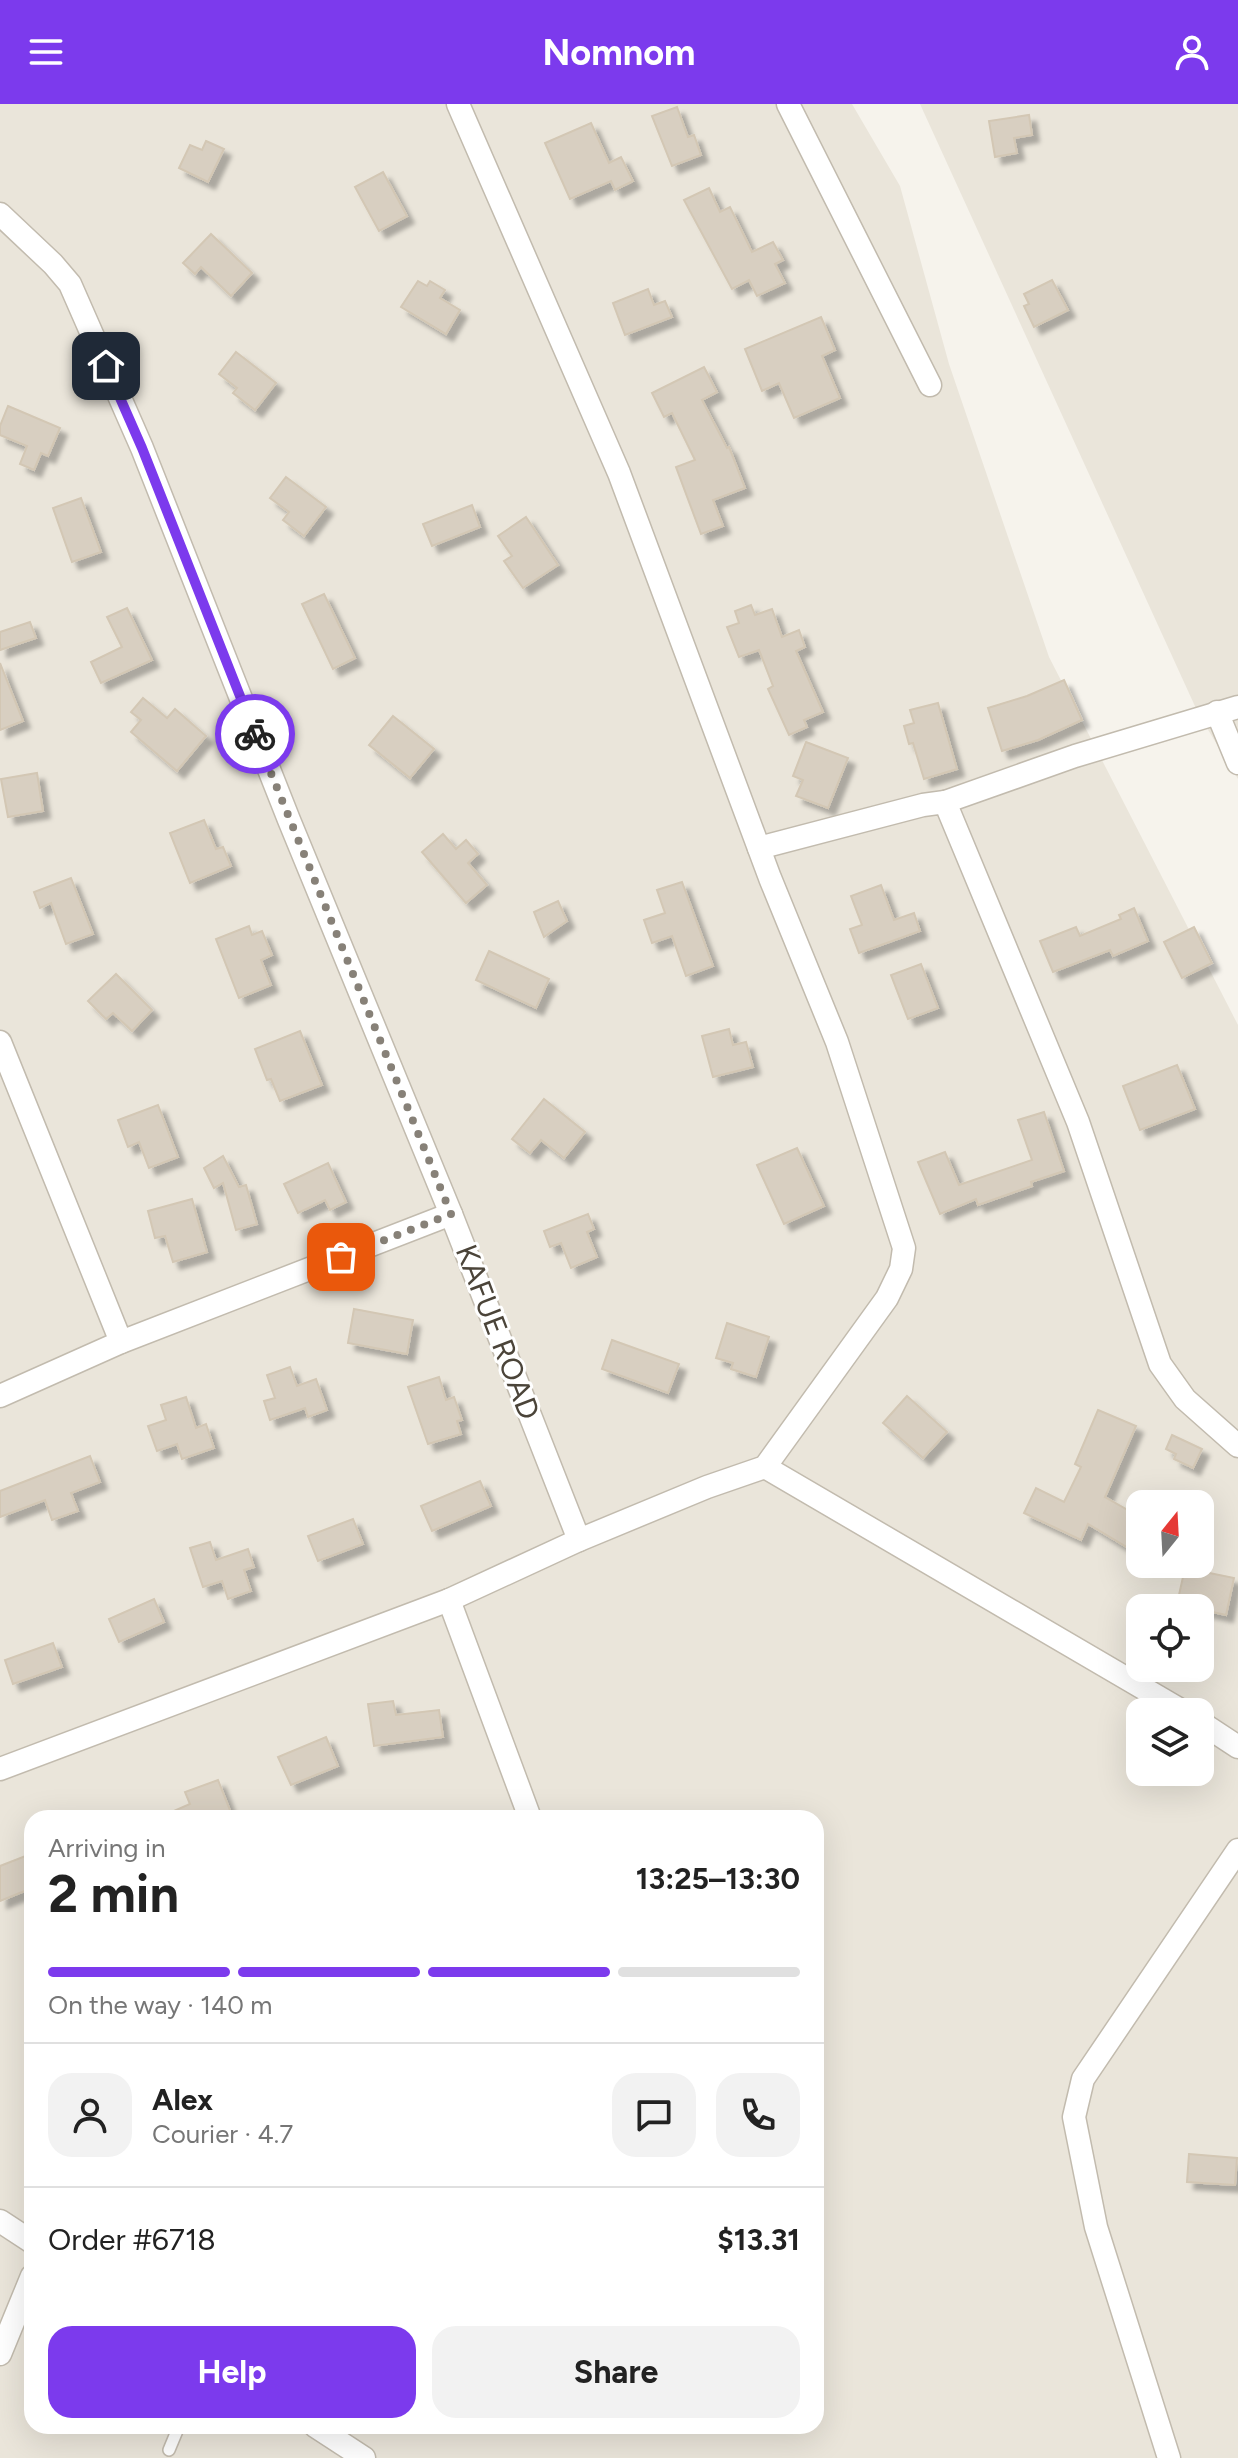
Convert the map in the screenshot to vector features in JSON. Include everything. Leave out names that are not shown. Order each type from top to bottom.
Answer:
[{"type":"street","points":[[0,1769],[449,1600],[579,1540],[707,1487],[765,1467],[887,1298],[901,1269],[904,1248],[837,1042],[759,848],[619,473],[458,104]]},
{"type":"street","points":[[788,104],[930,385]]},
{"type":"street","name":"KAFUE ROAD","points":[[0,214],[70,284],[142,448],[579,1540]]},
{"type":"street","points":[[759,848],[945,802],[1075,756],[1228,710],[1238,763]]},
{"type":"street","points":[[945,802],[1078,1122],[1160,1364],[1185,1399],[1238,1446]]},
{"type":"street","points":[[0,1042],[121,1342]]},
{"type":"street","points":[[0,1396],[121,1342],[451,1214]]},
{"type":"street","points":[[765,1467],[1160,1698]]},
{"type":"street","points":[[449,1600],[527,1810]]},
{"type":"street","points":[[1214,1731],[1238,1747]]},
{"type":"street","points":[[1169,2458],[1096,2227],[1074,2117],[1083,2079],[1238,1850]]},
{"type":"street","points":[[0,2221],[24,2237]]},
{"type":"street","points":[[0,2354],[24,2296]]},
{"type":"street","points":[[327,2434],[364,2458]]},
{"type":"lane","points":[[169,2450],[176,2434]]},
{"type":"shaded area","points":[[0,104],[852,104],[900,186],[949,364],[1049,657],[1238,1025],[1238,2458],[0,2458]]},
{"type":"shaded area","points":[[920,104],[1238,104],[1238,779],[1199,715]]},
{"type":"building","points":[[677,107],[688,137],[694,135],[701,155],[672,166],[652,116]]},
{"type":"building","points":[[1029,115],[1032,135],[1014,138],[1017,153],[995,157],[989,121]]},
{"type":"building","points":[[591,123],[609,163],[621,157],[633,181],[615,190],[611,181],[570,199],[545,143]]},
{"type":"building","points":[[206,141],[224,149],[208,182],[179,168],[190,145],[202,150]]},
{"type":"building","points":[[383,172],[407,216],[379,231],[355,187]]},
{"type":"building","points":[[709,188],[720,212],[730,207],[752,252],[773,242],[783,260],[775,264],[785,283],[757,296],[749,280],[732,289],[684,200]]},
{"type":"building","points":[[211,234],[252,273],[231,296],[201,267],[195,274],[183,263]]},
{"type":"building","points":[[1052,280],[1068,310],[1034,327],[1024,306],[1029,304],[1024,294]]},
{"type":"building","points":[[418,281],[427,286],[430,281],[445,290],[440,298],[460,310],[446,334],[401,307]]},
{"type":"building","points":[[648,289],[654,305],[665,301],[672,317],[625,335],[613,303]]},
{"type":"building","points":[[821,317],[835,350],[822,356],[840,398],[794,418],[779,383],[762,391],[745,349]]},
{"type":"building","points":[[236,352],[276,383],[255,410],[233,393],[237,388],[219,374]]},
{"type":"building","points":[[704,367],[717,392],[702,400],[729,447],[745,488],[713,500],[723,526],[701,534],[676,467],[695,460],[672,413],[664,417],[652,393]]},
{"type":"building","points":[[8,406],[60,428],[48,456],[41,453],[34,470],[20,464],[27,446],[0,435]]},
{"type":"building","points":[[286,477],[326,507],[304,536],[283,520],[289,512],[270,498]]},
{"type":"building","points":[[81,498],[101,552],[72,562],[53,508]]},
{"type":"building","points":[[472,505],[480,527],[432,546],[423,524]]},
{"type":"building","points":[[526,517],[558,565],[523,588],[504,561],[512,556],[498,536]]},
{"type":"building","points":[[324,594],[355,658],[333,669],[302,604]]},
{"type":"building","points":[[751,605],[755,615],[772,609],[782,637],[799,630],[805,647],[796,651],[823,712],[804,720],[807,727],[789,735],[768,689],[773,686],[759,650],[739,657],[727,627],[739,623],[735,611]]},
{"type":"building","points":[[127,608],[152,660],[101,683],[91,662],[122,647],[107,617]]},
{"type":"building","points":[[30,622],[36,638],[0,650],[0,632]]},
{"type":"building","points":[[0,663],[23,721],[0,730]]},
{"type":"building","points":[[1064,680],[1082,720],[1038,740],[1002,751],[988,708]]},
{"type":"building","points":[[143,698],[167,718],[175,709],[206,736],[177,771],[131,732],[141,720],[131,712]]},
{"type":"building","points":[[938,703],[957,769],[924,779],[913,743],[909,744],[904,726],[914,723],[910,710]]},
{"type":"building","points":[[393,716],[434,749],[410,778],[369,745]]},
{"type":"building","points":[[806,742],[848,758],[828,808],[796,796],[803,780],[793,776]]},
{"type":"building","points":[[37,773],[43,811],[8,817],[1,779]]},
{"type":"building","points":[[204,820],[216,849],[223,847],[231,866],[190,883],[170,833]]},
{"type":"building","points":[[443,834],[456,849],[466,840],[478,854],[468,863],[487,885],[466,903],[422,852]]},
{"type":"building","points":[[71,878],[93,934],[66,944],[51,903],[40,908],[34,892]]},
{"type":"building","points":[[682,882],[713,966],[686,976],[672,936],[652,943],[644,920],[665,913],[657,890]]},
{"type":"building","points":[[881,885],[894,920],[914,913],[920,931],[859,953],[850,929],[862,925],[851,896]]},
{"type":"building","points":[[558,901],[567,921],[544,937],[534,912]]},
{"type":"building","points":[[1134,908],[1148,941],[1113,956],[1110,950],[1053,972],[1040,941],[1076,927],[1080,936],[1121,919],[1119,915]]},
{"type":"building","points":[[249,926],[252,935],[262,931],[272,955],[261,960],[271,985],[239,998],[216,939]]},
{"type":"building","points":[[1194,927],[1212,963],[1182,978],[1164,942]]},
{"type":"building","points":[[489,951],[549,979],[536,1008],[476,980]]},
{"type":"building","points":[[921,964],[938,1008],[908,1019],[891,975]]},
{"type":"building","points":[[116,974],[152,1010],[132,1031],[113,1013],[106,1019],[88,1001]]},
{"type":"building","points":[[729,1029],[733,1045],[746,1042],[753,1067],[713,1077],[702,1036]]},
{"type":"building","points":[[300,1031],[322,1085],[280,1101],[271,1079],[267,1080],[255,1049]]},
{"type":"building","points":[[1177,1065],[1195,1109],[1140,1130],[1123,1086]]},
{"type":"building","points":[[544,1099],[585,1132],[564,1158],[541,1140],[530,1153],[512,1139]]},
{"type":"building","points":[[158,1105],[178,1157],[149,1168],[139,1142],[128,1147],[118,1120]]},
{"type":"building","points":[[1044,1112],[1064,1171],[978,1205],[976,1199],[940,1214],[918,1162],[945,1152],[959,1185],[1032,1160],[1018,1120]]},
{"type":"building","points":[[797,1148],[824,1206],[784,1224],[757,1165]]},
{"type":"building","points":[[223,1156],[239,1187],[246,1185],[257,1224],[236,1230],[223,1183],[214,1188],[204,1168]]},
{"type":"building","points":[[328,1163],[346,1202],[330,1210],[325,1200],[298,1213],[284,1184]]},
{"type":"building","points":[[192,1199],[207,1252],[173,1262],[165,1236],[155,1238],[148,1211]]},
{"type":"building","points":[[588,1214],[594,1229],[587,1232],[597,1257],[571,1268],[561,1243],[550,1247],[544,1231]]},
{"type":"building","points":[[354,1309],[413,1320],[407,1354],[348,1343]]},
{"type":"building","points":[[727,1323],[769,1337],[756,1377],[731,1369],[733,1363],[716,1358]]},
{"type":"building","points":[[612,1340],[679,1364],[668,1393],[602,1369]]},
{"type":"building","points":[[290,1367],[297,1386],[316,1379],[327,1410],[308,1417],[305,1408],[270,1420],[264,1401],[275,1398],[267,1375]]},
{"type":"building","points":[[439,1377],[446,1400],[454,1397],[462,1420],[457,1421],[461,1434],[428,1444],[408,1387]]},
{"type":"building","points":[[907,1396],[947,1432],[923,1458],[883,1423]]},
{"type":"building","points":[[186,1397],[196,1428],[206,1424],[214,1448],[182,1459],[177,1444],[157,1451],[148,1426],[166,1420],[161,1405]]},
{"type":"building","points":[[1098,1410],[1136,1426],[1105,1497],[1126,1509],[1126,1547],[1088,1524],[1081,1540],[1024,1513],[1036,1488],[1064,1502],[1081,1467],[1075,1464]]},
{"type":"building","points":[[1172,1435],[1202,1449],[1193,1468],[1174,1459],[1176,1454],[1166,1449]]},
{"type":"building","points":[[90,1456],[100,1482],[71,1493],[78,1511],[52,1520],[45,1500],[0,1517],[0,1491]]},
{"type":"building","points":[[480,1481],[491,1506],[432,1531],[421,1506]]},
{"type":"building","points":[[353,1519],[363,1544],[318,1561],[308,1536]]},
{"type":"building","points":[[210,1542],[216,1560],[248,1549],[254,1567],[244,1570],[251,1591],[228,1599],[222,1581],[203,1587],[190,1548]]},
{"type":"building","points":[[1214,1574],[1234,1578],[1226,1615],[1214,1612],[1214,1594],[1179,1594],[1183,1578],[1214,1578]]},
{"type":"building","points":[[154,1599],[164,1622],[119,1642],[109,1619]]},
{"type":"building","points":[[53,1643],[62,1667],[13,1684],[5,1660]]},
{"type":"building","points":[[393,1701],[396,1715],[439,1710],[443,1737],[374,1746],[368,1704]]},
{"type":"building","points":[[326,1737],[338,1766],[291,1785],[278,1757]]},
{"type":"building","points":[[218,1780],[230,1810],[176,1810],[190,1804],[185,1792]]},
{"type":"building","points":[[24,1857],[24,1891],[0,1901],[0,1866]]},
{"type":"building","points":[[1189,2154],[1237,2158],[1235,2185],[1187,2182]]},
{"type":"way so far","points":[[255,734],[451,1214],[341,1257]]},
{"type":"route","points":[[106,366],[142,448],[255,734]]}]
